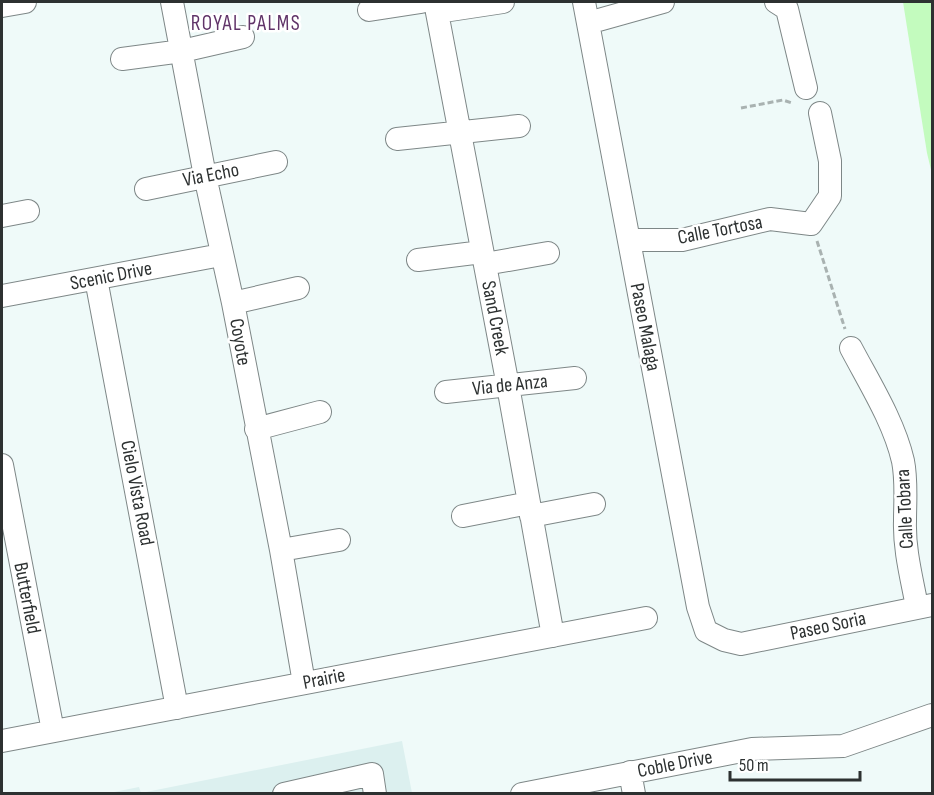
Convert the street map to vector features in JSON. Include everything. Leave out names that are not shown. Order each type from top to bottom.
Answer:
[{"type":"street","points":[[2,6],[25,2]]},
{"type":"street","name":"Coyote","points":[[172,2],[281,550],[304,683]]},
{"type":"street","points":[[369,10],[503,2]]},
{"type":"street","points":[[586,12],[663,2]]},
{"type":"street","points":[[776,2],[788,9],[806,88]]},
{"type":"street","name":"Sand Creek","points":[[431,5],[459,131],[553,636]]},
{"type":"street","name":"Paseo Malaga","points":[[586,12],[698,607],[706,631],[724,640]]},
{"type":"street","points":[[122,59],[182,51],[243,37]]},
{"type":"street","points":[[811,224],[830,196],[830,161],[820,113]]},
{"type":"street","points":[[397,139],[519,126]]},
{"type":"street","name":"Via Echo","points":[[146,189],[276,162]]},
{"type":"street","points":[[2,216],[28,211]]},
{"type":"street","name":"Calle Tortosa","points":[[629,240],[682,240],[770,219],[811,224]]},
{"type":"street","points":[[418,260],[548,253]]},
{"type":"street","name":"Scenic Drive","points":[[2,296],[221,255]]},
{"type":"street","name":"Cielo Vista Road","points":[[96,279],[177,708]]},
{"type":"street","points":[[233,303],[298,288]]},
{"type":"street","name":"Calle Tobara","points":[[851,348],[888,422],[903,460],[904,522],[908,557],[925,606]]},
{"type":"street","name":"Via de Anza","points":[[446,392],[575,378]]},
{"type":"street","points":[[256,429],[320,412]]},
{"type":"street","name":"Butterfield","points":[[2,465],[53,731]]},
{"type":"street","points":[[463,516],[594,504]]},
{"type":"street","points":[[281,550],[339,540]]},
{"type":"street","name":"Paseo Soria","points":[[724,640],[741,644],[925,606]]},
{"type":"street","name":"Prairie","points":[[2,741],[646,618]]},
{"type":"street","name":"Coble Drive","points":[[522,794],[632,783],[752,749],[843,746],[933,715]]},
{"type":"street","points":[[284,794],[372,774],[375,794]]},
{"type":"path","points":[[741,108],[783,100],[820,113]]},
{"type":"path","points":[[811,224],[851,348]]},
{"type":"shaded area","points":[[402,741],[412,793],[104,794],[139,787],[141,793]]},
{"type":"green space","points":[[903,2],[932,2],[932,174],[927,153]]},
{"type":"district","name":"ROYAL PALMS","points":[[246,23]]}]
